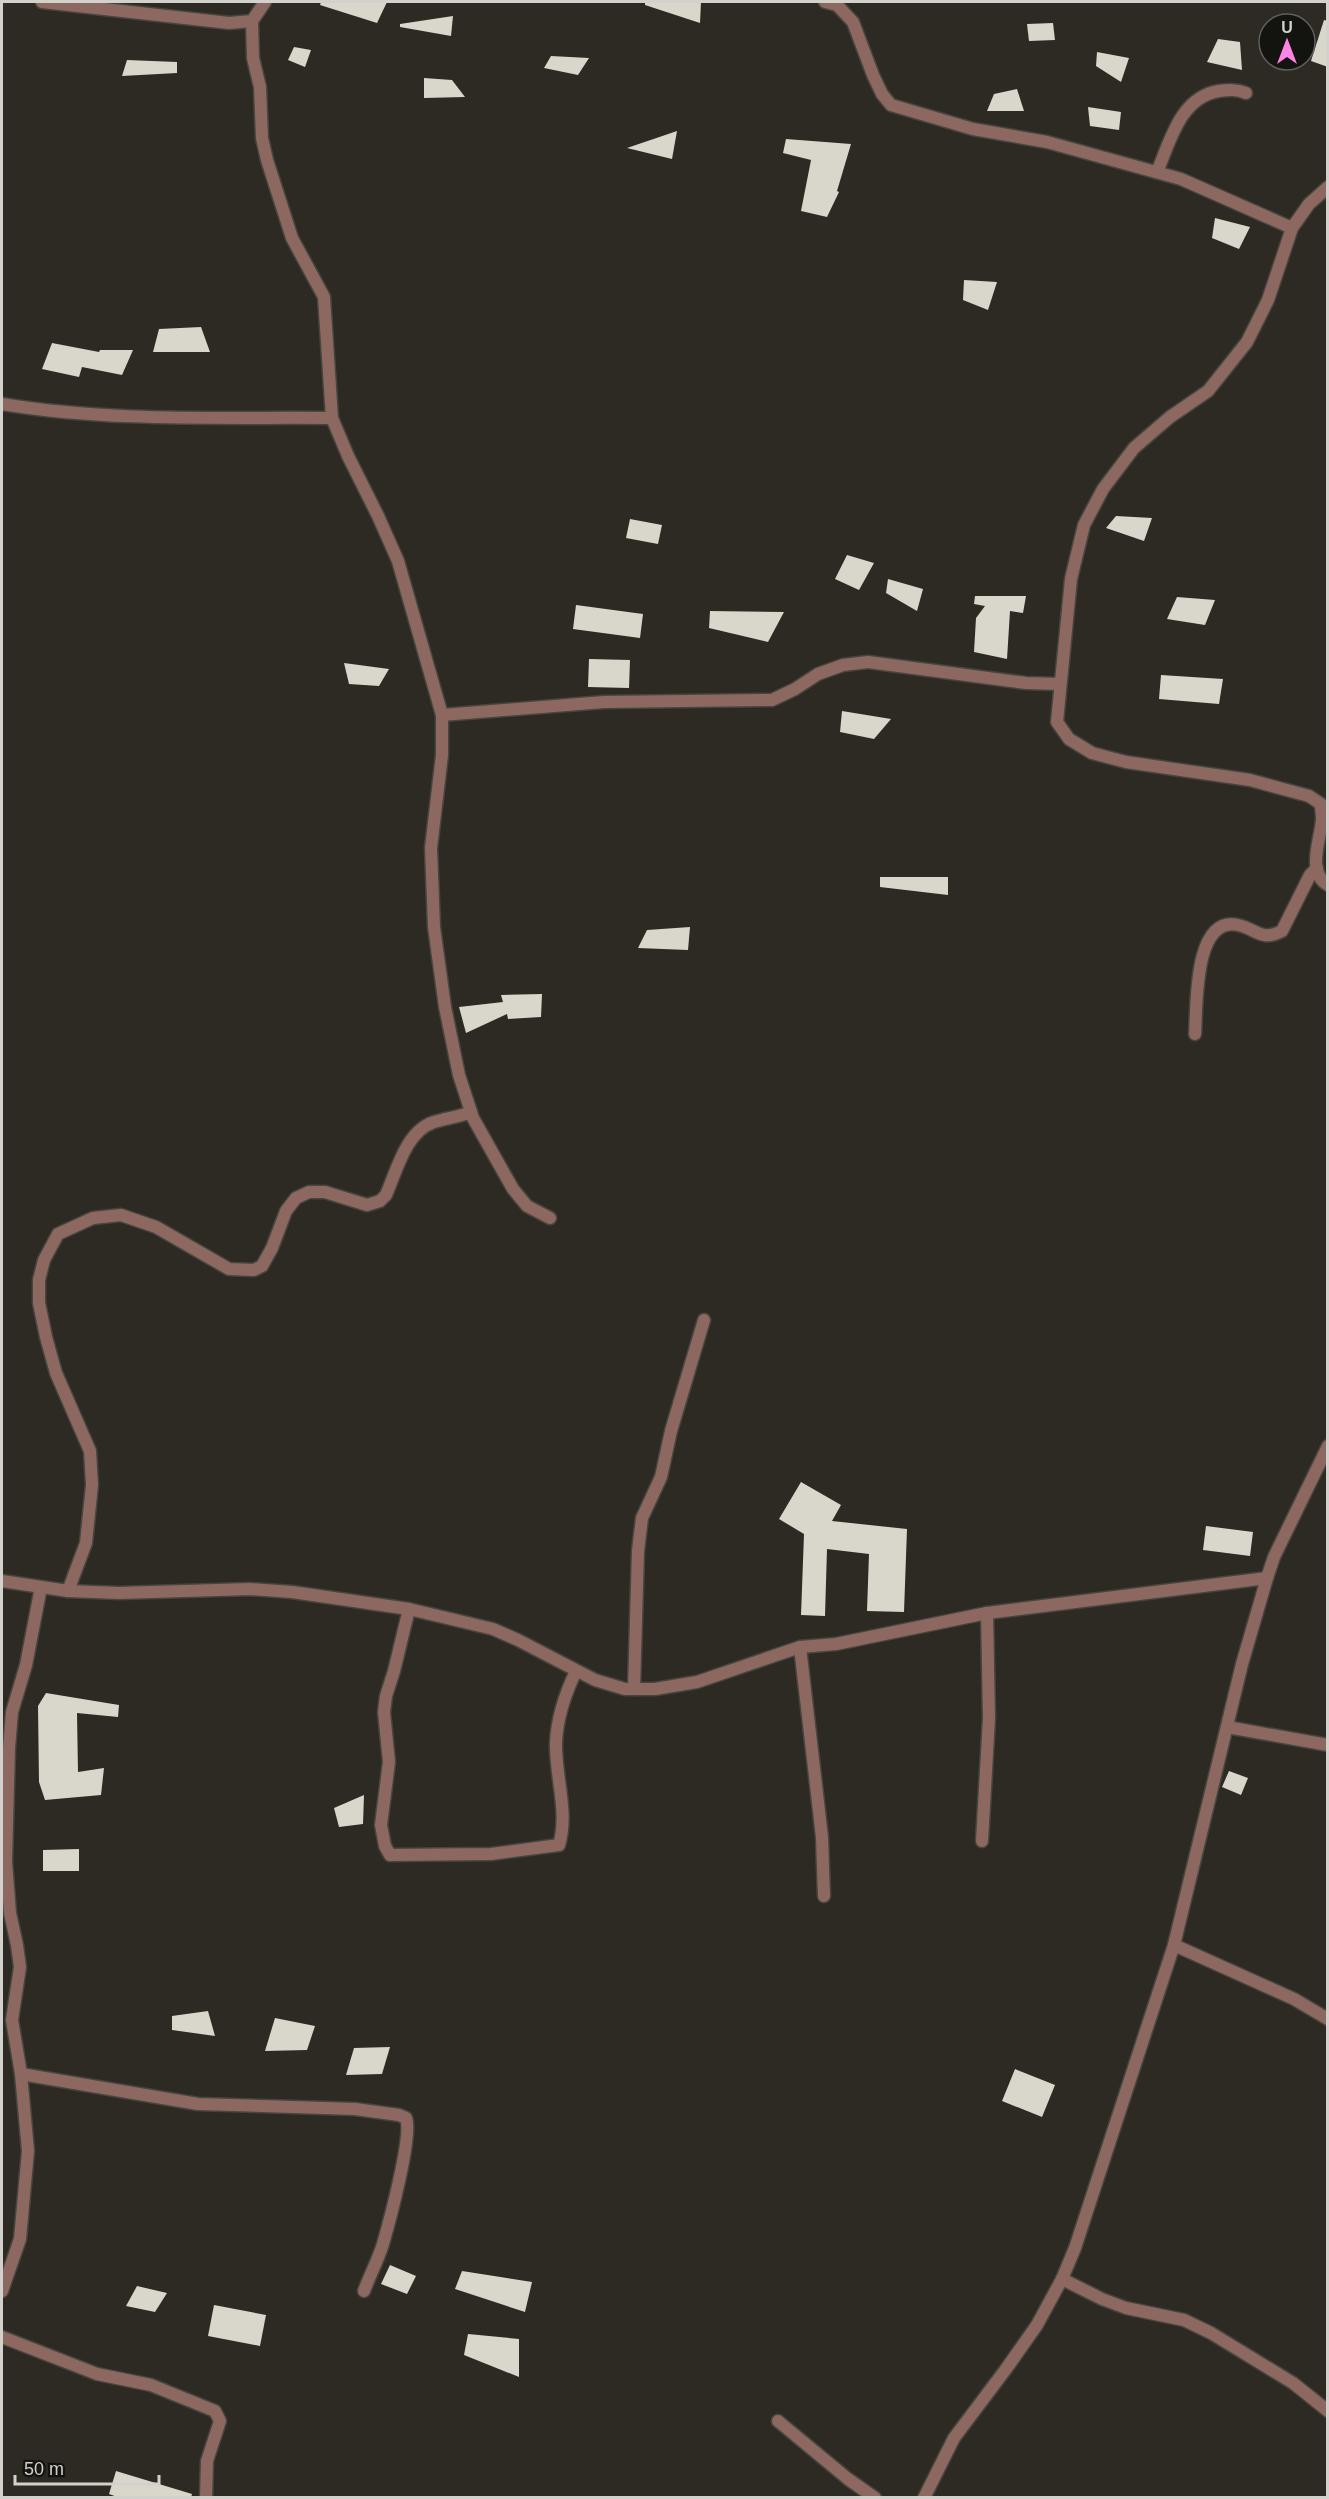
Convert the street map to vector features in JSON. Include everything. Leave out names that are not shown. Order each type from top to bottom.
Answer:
[{"type":"street","points":[[42,2],[229,23],[252,21]]},
{"type":"street","points":[[265,2],[252,21],[253,58],[260,87],[262,138],[267,160],[292,238],[324,297],[332,418],[398,561],[442,715],[442,754],[431,848],[434,927],[445,1006],[459,1075],[471,1112],[513,1189],[527,1206],[550,1218]]},
{"type":"street","points":[[825,2],[837,5],[853,22],[873,75],[882,94],[891,105],[972,129],[1047,142],[1157,172],[1210,190],[1292,228]]},
{"type":"street","points":[[1157,172],[1183,112],[1209,93],[1227,90],[1240,90],[1246,93]]},
{"type":"street","points":[[1328,187],[1309,204],[1292,228],[1268,300],[1247,342],[1208,391],[1170,417],[1134,448],[1103,489],[1084,525],[1071,579],[1057,722],[1069,740],[1092,753],[1147,765],[1250,780],[1309,796],[1321,804],[1322,819],[1315,854],[1323,883],[1328,885]]},
{"type":"street","points":[[2,404],[42,411],[129,417],[332,418]]},
{"type":"street","points":[[442,715],[604,702],[772,700],[818,674],[843,665],[868,662],[1015,682],[1060,684]]},
{"type":"street","points":[[1195,1034],[1202,954],[1209,939],[1216,930],[1227,924],[1238,925],[1263,936],[1273,936],[1282,932],[1310,875],[1317,868]]},
{"type":"street","points":[[68,1591],[86,1543],[92,1485],[90,1451],[56,1373],[39,1303],[39,1280],[44,1260],[58,1234],[93,1218],[121,1215],[156,1227],[229,1269],[254,1270],[262,1266],[272,1248],[286,1211],[296,1198],[309,1192],[325,1192],[367,1204],[380,1201],[387,1195],[411,1139],[419,1129],[471,1112]]},
{"type":"street","points":[[634,1689],[638,1551],[642,1518],[661,1477],[674,1421],[704,1320]]},
{"type":"street","points":[[924,2498],[954,2438],[1037,2325],[1062,2279],[1075,2248],[1174,1945],[1242,1664],[1267,1578],[1274,1557],[1328,1446]]},
{"type":"street","points":[[2,1581],[68,1591],[118,1593],[250,1589],[292,1592],[410,1609],[493,1629],[595,1680],[634,1689],[655,1689],[697,1682],[800,1647],[836,1644],[987,1613],[1267,1578]]},
{"type":"street","points":[[2,2291],[20,2239],[28,2151],[21,2074],[7,2025],[20,1967],[10,1913],[6,1862],[9,1748],[12,1712],[26,1665],[41,1587]]},
{"type":"street","points":[[410,1609],[386,1696],[384,1712],[389,1762],[381,1826],[385,1846],[390,1855],[491,1854],[559,1845],[562,1838],[562,1796],[556,1744],[560,1710],[576,1671]]},
{"type":"street","points":[[982,1841],[989,1719],[987,1613]]},
{"type":"street","points":[[800,1647],[820,1825],[825,1896]]},
{"type":"street","points":[[1227,1727],[1328,1745]]},
{"type":"street","points":[[1174,1945],[1294,1999],[1328,2019]]},
{"type":"street","points":[[21,2074],[198,2104],[355,2109],[406,2118],[408,2133],[393,2206],[380,2251],[364,2291]]},
{"type":"street","points":[[1062,2279],[1126,2308],[1184,2320],[1211,2333],[1293,2384],[1328,2411]]},
{"type":"street","points":[[2,2337],[97,2374],[151,2385],[215,2411],[220,2421],[207,2461],[206,2498]]},
{"type":"street","points":[[778,2421],[848,2479],[875,2498]]},
{"type":"building","points":[[321,2],[387,2],[377,23],[320,5]]},
{"type":"building","points":[[701,2],[700,23],[645,5],[645,3]]},
{"type":"building","points":[[453,16],[451,36],[400,27],[400,24]]},
{"type":"building","points":[[1324,20],[1328,21],[1328,67],[1317,63],[1317,42]]},
{"type":"building","points":[[1053,23],[1055,40],[1029,41],[1027,24]]},
{"type":"building","points":[[1218,39],[1240,42],[1242,70],[1207,62]]},
{"type":"building","points":[[294,47],[311,50],[305,67],[288,60]]},
{"type":"building","points":[[1097,52],[1129,58],[1121,82],[1096,66]]},
{"type":"building","points":[[551,56],[589,58],[578,75],[544,68]]},
{"type":"building","points":[[127,60],[177,62],[177,73],[122,76]]},
{"type":"building","points":[[424,78],[452,80],[465,97],[424,98]]},
{"type":"building","points":[[1017,89],[1024,111],[987,111],[994,94]]},
{"type":"building","points":[[1088,107],[1121,112],[1119,130],[1090,126]]},
{"type":"building","points":[[677,131],[672,159],[627,148]]},
{"type":"building","points":[[786,139],[851,144],[837,191],[839,192],[827,217],[801,211],[811,160],[783,153]]},
{"type":"building","points":[[1215,218],[1250,227],[1239,249],[1212,238]]},
{"type":"building","points":[[964,280],[997,282],[988,310],[963,300]]},
{"type":"building","points":[[201,327],[210,352],[153,352],[159,329]]},
{"type":"building","points":[[52,343],[99,352],[100,350],[133,350],[122,375],[82,367],[79,377],[42,369]]},
{"type":"building","points":[[1116,516],[1152,518],[1144,541],[1106,528]]},
{"type":"building","points":[[630,519],[662,525],[658,544],[626,538]]},
{"type":"building","points":[[847,555],[874,563],[859,590],[835,579]]},
{"type":"building","points":[[888,579],[923,589],[917,611],[886,593]]},
{"type":"building","points":[[975,596],[1026,596],[1023,613],[1010,611],[1007,659],[974,652],[976,618],[985,606],[974,604]]},
{"type":"building","points":[[1177,597],[1215,600],[1205,625],[1167,619]]},
{"type":"building","points":[[576,605],[643,614],[640,638],[573,629]]},
{"type":"building","points":[[710,611],[784,612],[768,642],[709,628]]},
{"type":"building","points":[[589,659],[630,660],[629,688],[588,687]]},
{"type":"building","points":[[344,663],[389,669],[379,686],[349,684]]},
{"type":"building","points":[[1161,675],[1223,679],[1219,704],[1159,699]]},
{"type":"building","points":[[842,711],[891,719],[874,739],[840,732]]},
{"type":"building","points":[[880,877],[948,877],[948,895],[880,887]]},
{"type":"building","points":[[690,927],[688,950],[638,948],[647,930]]},
{"type":"building","points":[[542,994],[541,1017],[508,1019],[507,1014],[466,1033],[459,1007],[503,1002],[501,995]]},
{"type":"building","points":[[801,1482],[841,1505],[832,1521],[907,1529],[904,1612],[867,1611],[869,1554],[827,1549],[825,1616],[801,1615],[804,1534],[779,1519]]},
{"type":"building","points":[[1206,1526],[1253,1532],[1250,1556],[1203,1550]]},
{"type":"building","points":[[46,1693],[119,1705],[118,1717],[77,1713],[78,1772],[104,1768],[101,1795],[45,1800],[39,1782],[38,1706]]},
{"type":"building","points":[[1229,1771],[1248,1778],[1241,1795],[1222,1787]]},
{"type":"building","points":[[364,1795],[363,1824],[339,1827],[334,1808]]},
{"type":"building","points":[[79,1849],[79,1871],[43,1871],[43,1850]]},
{"type":"building","points":[[208,2011],[215,2036],[172,2030],[172,2016]]},
{"type":"building","points":[[275,2018],[315,2026],[307,2050],[265,2051]]},
{"type":"building","points":[[390,2047],[382,2074],[346,2075],[354,2048]]},
{"type":"building","points":[[1015,2069],[1055,2085],[1042,2117],[1002,2101]]},
{"type":"building","points":[[390,2265],[416,2276],[407,2294],[381,2284]]},
{"type":"building","points":[[462,2271],[532,2282],[525,2312],[455,2289]]},
{"type":"building","points":[[137,2286],[167,2293],[155,2312],[126,2306]]},
{"type":"building","points":[[214,2305],[266,2315],[260,2346],[208,2336]]},
{"type":"building","points":[[468,2334],[519,2339],[519,2377],[464,2355]]},
{"type":"building","points":[[116,2471],[192,2494],[191,2498],[120,2498],[109,2494]]}]
